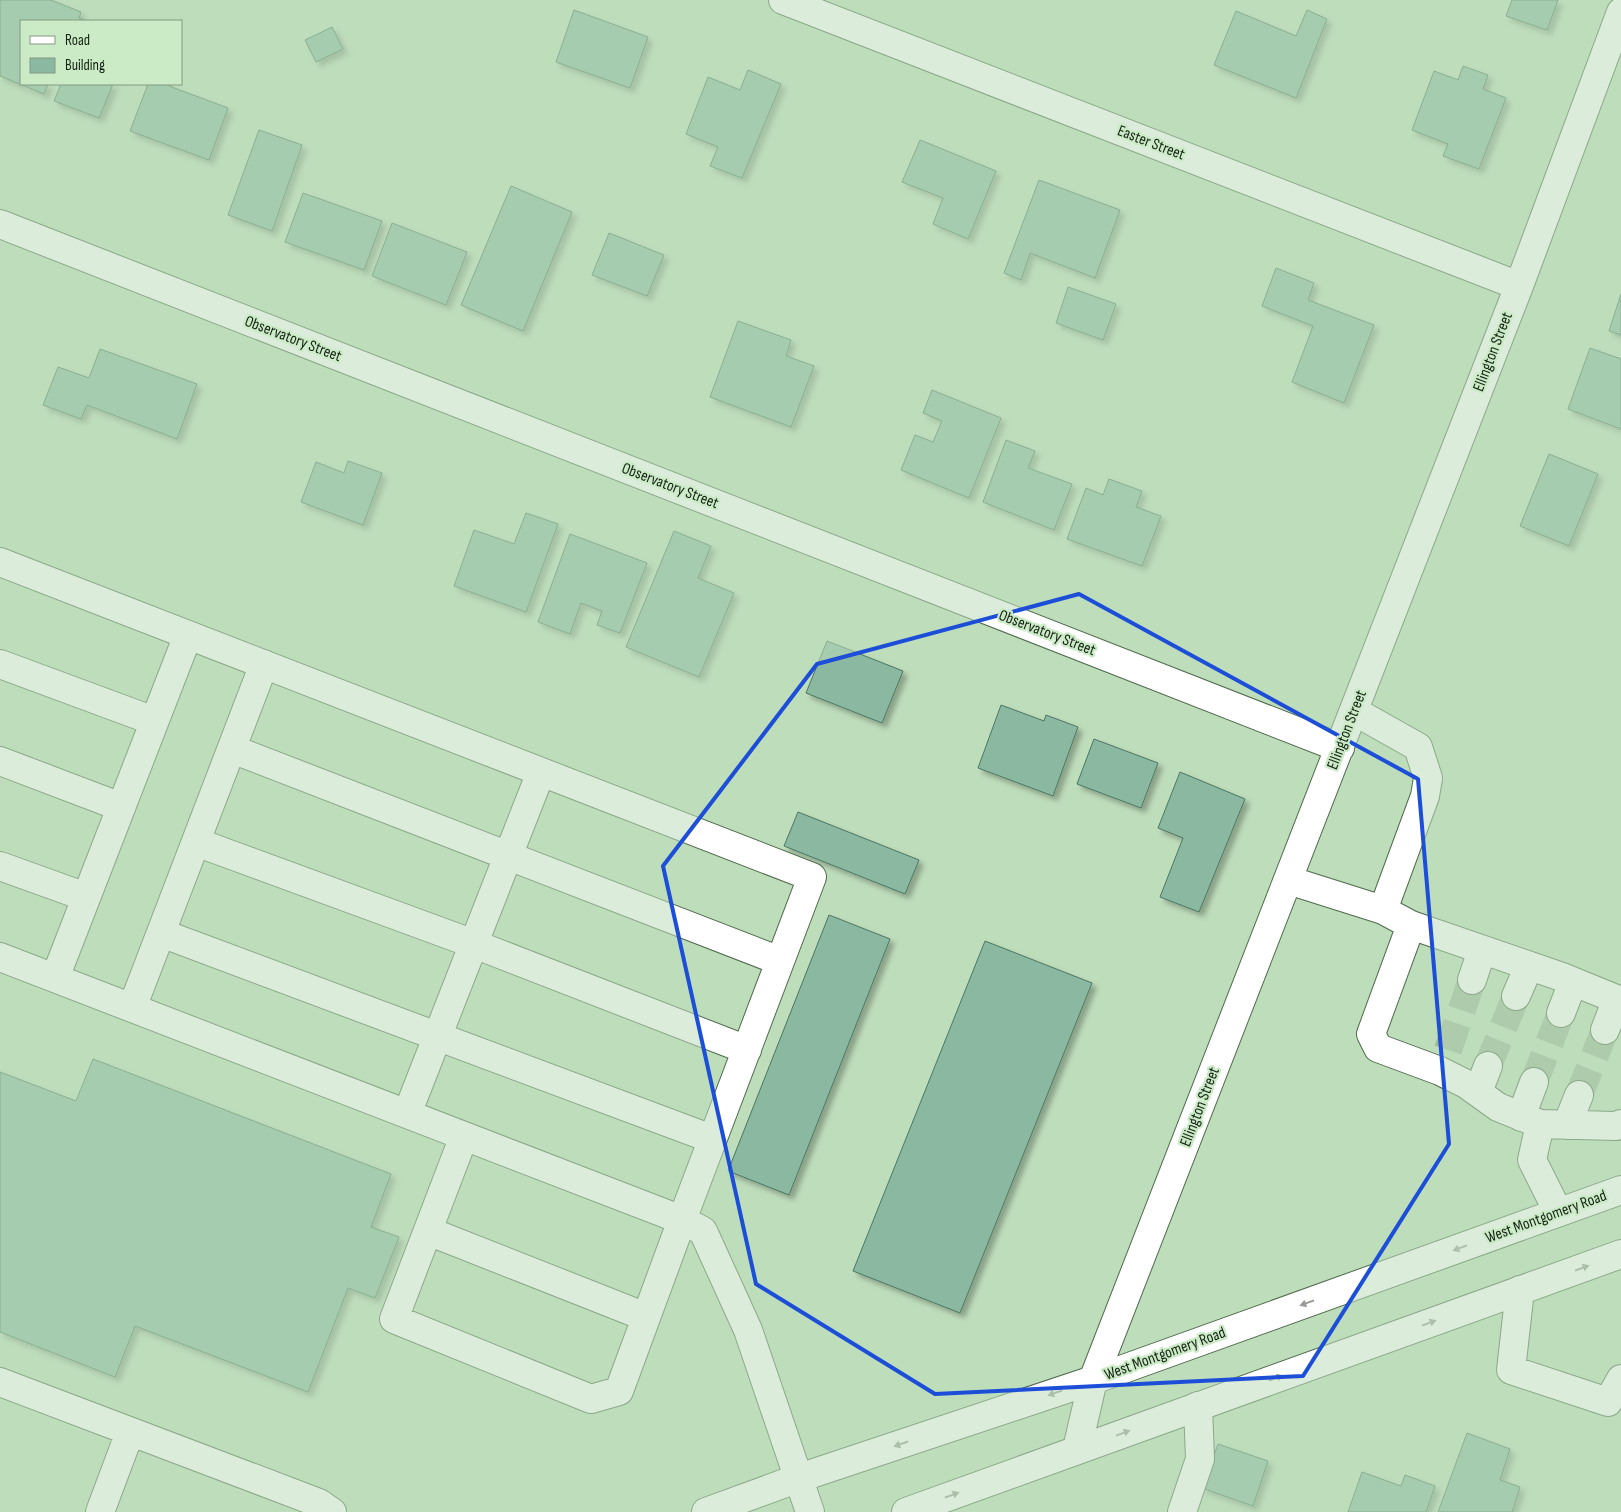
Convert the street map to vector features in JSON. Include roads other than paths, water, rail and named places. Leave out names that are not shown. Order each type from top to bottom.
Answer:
[{"type":"street","name":"Easter Street","points":[[783,0],[1519,286]]},
{"type":"street","name":"Ellington Street","points":[[1077,1449],[1093,1380],[1519,286],[1621,12]]},
{"type":"street","name":"Observatory Street","points":[[0,224],[1340,748]]},
{"type":"street","points":[[0,562],[812,878],[712,1139],[619,1390],[591,1399],[394,1319],[464,1136]]},
{"type":"street","points":[[55,978],[188,635]]},
{"type":"street","points":[[0,664],[154,721]]},
{"type":"street","points":[[132,1008],[264,664]]},
{"type":"street","points":[[1354,711],[1418,747],[1428,778],[1425,796],[1382,910]]},
{"type":"street","points":[[232,748],[508,857],[780,961]]},
{"type":"street","points":[[0,761],[121,807]]},
{"type":"street","points":[[407,1114],[541,772]]},
{"type":"street","points":[[196,842],[474,944],[747,1050]]},
{"type":"street","points":[[0,866],[86,897]]},
{"type":"street","points":[[1288,880],[1382,910],[1410,925],[1619,1000],[1605,1030]]},
{"type":"street","points":[[1410,925],[1371,1034],[1378,1048],[1444,1061],[1478,1092],[1498,1107],[1530,1120],[1567,1125],[1616,1126],[1621,1124]]},
{"type":"street","points":[[161,933],[712,1139]]},
{"type":"street","points":[[1472,980],[1482,950]]},
{"type":"street","points":[[0,957],[682,1220],[704,1231],[748,1330],[810,1512]]},
{"type":"street","points":[[1516,996],[1528,966]]},
{"type":"street","points":[[1561,1013],[1573,982]]},
{"type":"street","points":[[1478,1092],[1488,1066]]},
{"type":"street","points":[[1534,1082],[1530,1120],[1532,1160],[1558,1212]]},
{"type":"street","points":[[1567,1125],[1579,1095]]},
{"type":"street","name":"West Montgomery Road","points":[[706,1512],[799,1478],[1093,1380],[1621,1190]]},
{"type":"street","points":[[428,1231],[646,1317]]},
{"type":"street","points":[[906,1512],[1621,1254]]},
{"type":"street","points":[[1520,1290],[1511,1370],[1608,1402],[1621,1379]]},
{"type":"street","points":[[0,1382],[319,1503],[332,1512]]},
{"type":"street","points":[[1182,1512],[1200,1459],[1198,1406]]},
{"type":"street","points":[[100,1512],[130,1432]]},
{"type":"tunnel","points":[[1448,1050],[1472,980]]},
{"type":"tunnel","points":[[1488,1066],[1516,996]]},
{"type":"tunnel","points":[[1534,1082],[1561,1013]]},
{"type":"tunnel","points":[[1579,1095],[1605,1030]]}]
